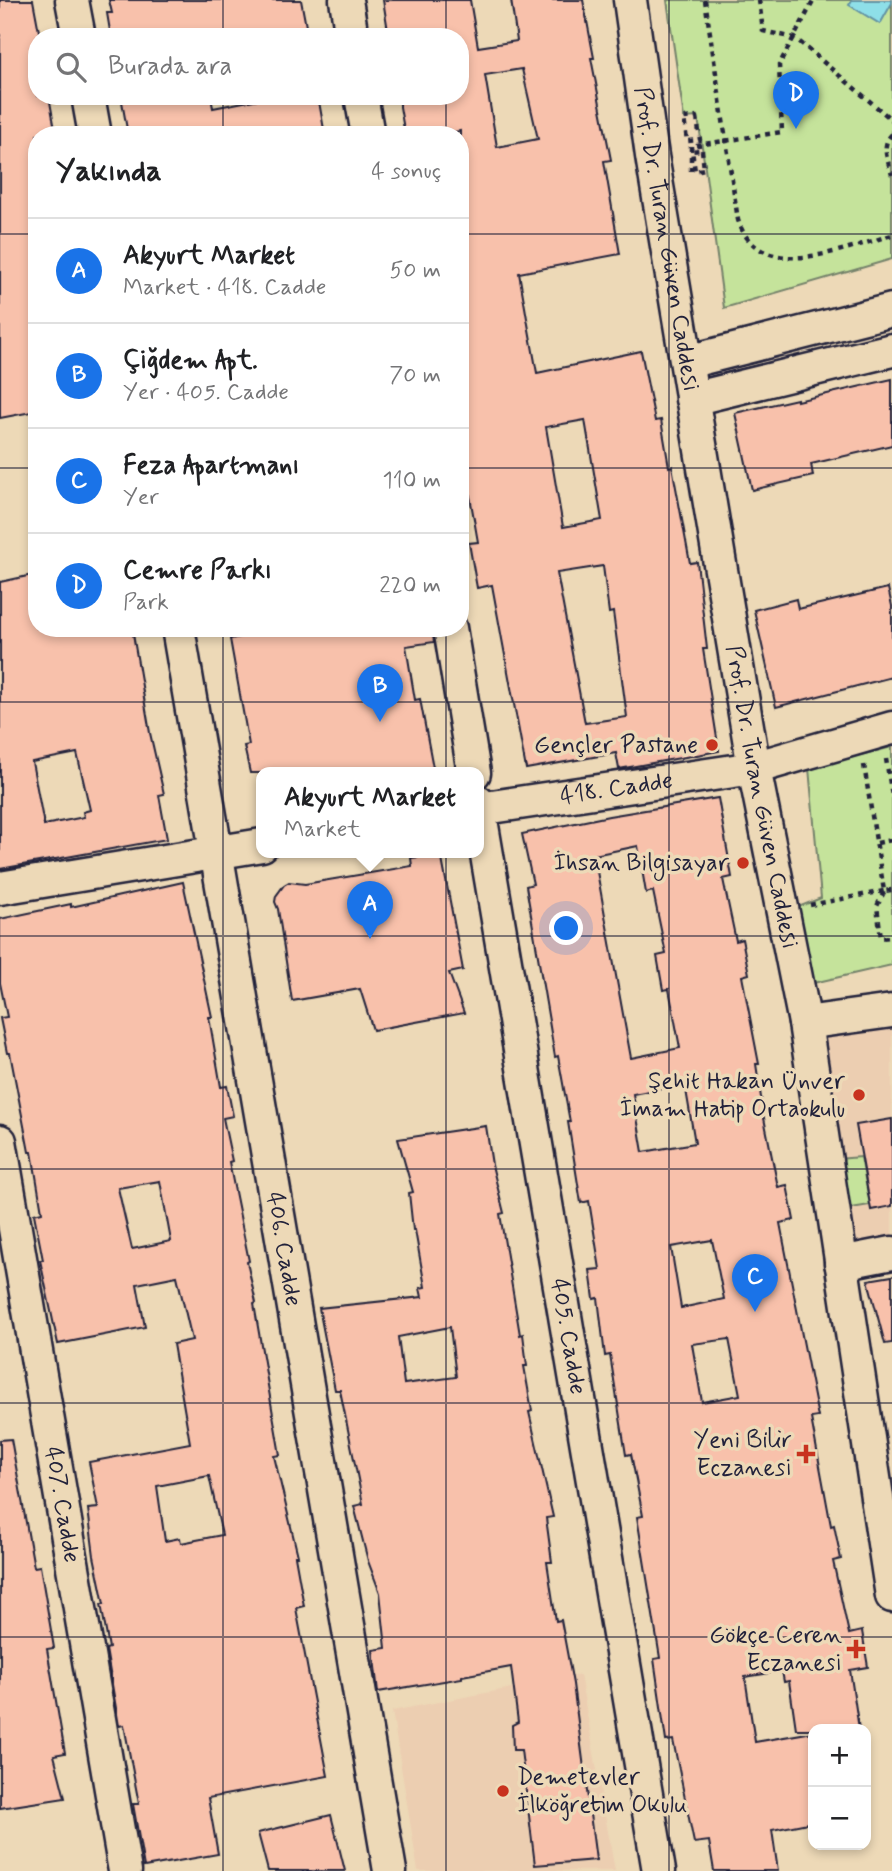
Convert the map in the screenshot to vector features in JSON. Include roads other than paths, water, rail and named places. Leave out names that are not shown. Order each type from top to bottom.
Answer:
[{"type":"street","points":[[72,0],[77,28]]},
{"type":"street","points":[[346,0],[351,28]]},
{"type":"street","name":"Prof. Dr. Turan Güven Caddesi","points":[[630,0],[652,156],[754,768],[805,1023],[892,1596]]},
{"type":"street","points":[[90,105],[94,126]]},
{"type":"street","points":[[363,105],[366,126]]},
{"type":"street","points":[[687,362],[892,310]]},
{"type":"street","points":[[692,399],[892,350]]},
{"type":"street","name":"406. Cadde","points":[[179,637],[390,1871]]},
{"type":"street","points":[[451,637],[473,767]]},
{"type":"street","name":"418. Cadde","points":[[484,806],[754,768],[889,743]]},
{"type":"street","name":"405. Cadde","points":[[484,837],[659,1871]]},
{"type":"street","points":[[0,888],[256,846]]},
{"type":"street","points":[[805,1023],[892,1011]]},
{"type":"street","name":"407. Cadde","points":[[0,1141],[125,1871]]},
{"type":"street","points":[[841,1263],[892,1254]]},
{"type":"water","points":[[852,0],[892,0],[892,3],[880,24],[849,5]]},
{"type":"place","name":"Cemre Parkı","points":[[796,129]]},
{"type":"place","name":"Çiğdem Apt.","points":[[380,722]]},
{"type":"place","name":"Gençler Pastane","points":[[712,745]]},
{"type":"place","name":"İhsan Bilgisayar","points":[[743,863]]},
{"type":"place","name":"Akyurt Market","points":[[370,939]]},
{"type":"place","name":"Şehit Hakan Ünver İmam Hatip Ortaokulu","points":[[859,1095]]},
{"type":"place","name":"Feza Apartmanı","points":[[755,1312]]},
{"type":"place","name":"Yeni Bilir Eczanesi","points":[[806,1454]]},
{"type":"place","name":"Gökçe Ceren Eczanesi","points":[[856,1649]]},
{"type":"place","name":"Demetevler İlköğretim Okulu","points":[[503,1791]]}]
